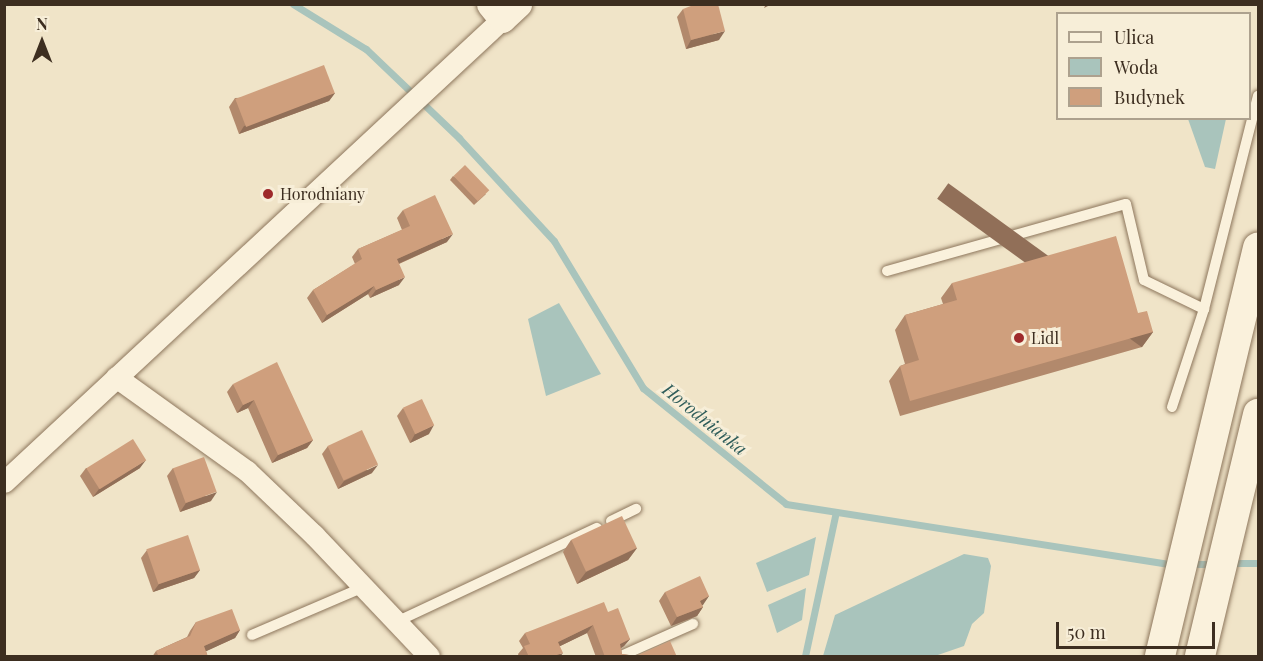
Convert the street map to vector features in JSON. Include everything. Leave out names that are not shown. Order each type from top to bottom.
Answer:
[{"type":"main road","points":[[1160,657],[1258,248]]},
{"type":"main road","points":[[1200,657],[1258,414]]},
{"type":"street","points":[[4,482],[393,124],[441,78],[503,9]]},
{"type":"street","points":[[116,377],[247,471],[429,657]]},
{"type":"lane","points":[[1173,407],[1204,309],[1258,96]]},
{"type":"lane","points":[[887,271],[1126,204],[1144,280],[1204,309]]},
{"type":"lane","points":[[396,622],[636,509]]},
{"type":"lane","points":[[252,635],[364,588]]},
{"type":"lane","points":[[621,657],[693,624]]},
{"type":"water","points":[[1188,120],[1226,120],[1215,169],[1205,167]]},
{"type":"water","points":[[559,303],[601,374],[546,396],[528,319]]},
{"type":"water","points":[[816,537],[809,575],[767,592],[756,563]]},
{"type":"water","points":[[964,554],[988,558],[991,566],[984,613],[972,624],[964,646],[935,656],[823,656],[835,615]]},
{"type":"water","points":[[806,588],[802,620],[777,633],[768,605]]},
{"type":"building","points":[[696,4],[718,4],[725,31],[691,40],[683,9]]},
{"type":"building","points":[[324,65],[335,93],[246,127],[235,99]]},
{"type":"building","points":[[465,165],[489,190],[478,201],[453,176]]},
{"type":"building","points":[[435,195],[453,234],[397,259],[405,277],[376,290],[374,286],[327,315],[313,290],[362,259],[358,249],[410,226],[403,210]]},
{"type":"building","name":"Lidl","points":[[1116,236],[1138,313],[1147,311],[1153,332],[910,401],[900,366],[919,360],[905,315],[957,300],[952,283]]},
{"type":"building","points":[[277,362],[313,440],[278,455],[254,400],[243,405],[233,384]]},
{"type":"building","points":[[422,399],[434,425],[415,434],[403,408]]},
{"type":"building","points":[[362,430],[378,464],[344,480],[328,446]]},
{"type":"building","points":[[133,439],[146,460],[100,489],[86,468]]},
{"type":"building","points":[[204,457],[217,492],[186,503],[173,468]]},
{"type":"building","points":[[622,516],[637,548],[586,571],[571,540]]},
{"type":"building","points":[[188,535],[200,570],[158,584],[146,549]]},
{"type":"building","points":[[700,576],[709,596],[700,601],[703,607],[677,617],[665,592]]},
{"type":"building","points":[[604,602],[608,612],[618,608],[630,639],[620,644],[622,654],[636,656],[670,641],[677,657],[605,657],[593,625],[558,642],[563,653],[550,657],[529,657],[524,646],[530,644],[525,633]]},
{"type":"building","points":[[232,609],[240,630],[204,646],[208,657],[159,657],[156,651],[190,636],[196,622]]},
{"type":"waterway","name":"Horodnianka","points":[[293,4],[366,49],[459,138],[554,241],[643,388],[786,504],[1175,565]]},
{"type":"waterway","points":[[805,656],[836,512]]},
{"type":"waterway","name":"Horodnianka","points":[[1231,563],[1258,563]]},
{"type":"waterway","name":"Horodnianka","points":[[1189,564],[1214,564]]},
{"type":"place","name":"Horodniany","points":[[268,194]]},
{"type":"place","name":"Lidl","points":[[1019,338]]}]
